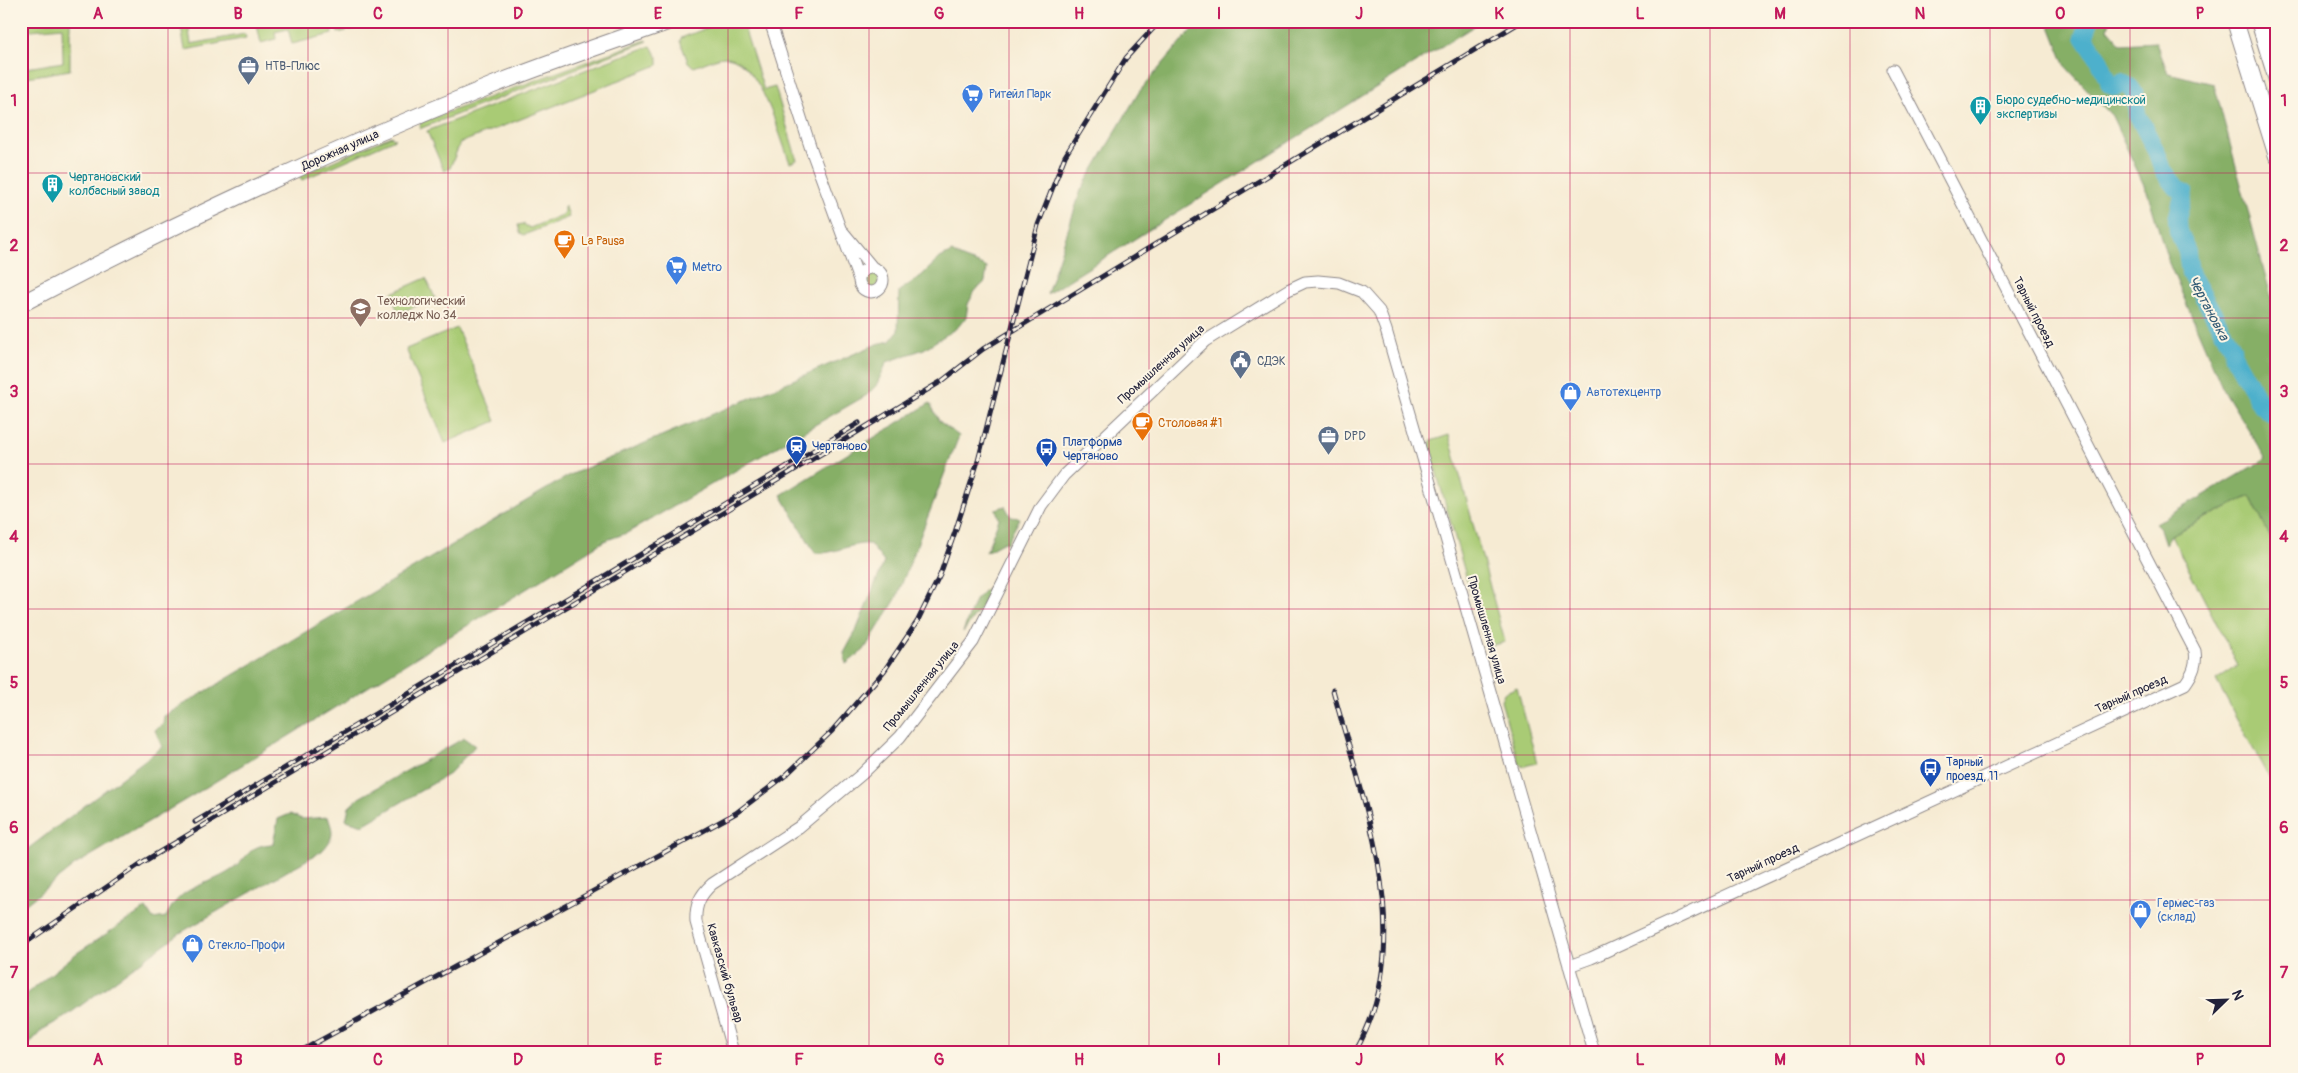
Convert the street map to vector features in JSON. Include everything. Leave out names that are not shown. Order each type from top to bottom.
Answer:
[{"type":"main road","name":"Дорожная улица","points":[[21,304],[196,215],[386,130],[495,85],[670,21]]},
{"type":"main road","points":[[2234,21],[2277,156]]},
{"type":"main road","points":[[2259,21],[2277,80]]},
{"type":"street","points":[[770,21],[838,225],[859,280],[864,291],[872,292],[880,289],[884,282],[882,274],[872,267],[838,225]]},
{"type":"street","name":"Тарный проезд","points":[[1569,966],[1591,958],[2185,684],[2192,674],[2197,660],[2195,650],[1893,70]]},
{"type":"street","points":[[859,280],[864,269],[872,267]]},
{"type":"street","name":"Промышленная улица","points":[[698,902],[712,884],[799,827],[862,774],[900,737],[973,642],[1041,506],[1064,475],[1205,341],[1288,290],[1305,282],[1329,281],[1349,286],[1362,292],[1379,311],[1386,330],[1594,1052]]},
{"type":"street","name":"Кавказский бульвар","points":[[698,902],[696,922],[733,1052]]},
{"type":"green space","points":[[70,21],[70,70],[21,78],[21,69],[63,62],[62,27],[21,31],[21,22]]},
{"type":"green space","points":[[180,21],[202,21],[188,24],[191,44],[245,34],[246,38],[185,50]]},
{"type":"green space","points":[[256,21],[330,21],[332,34],[292,44],[288,29],[275,32],[276,39],[261,43]]},
{"type":"green space","points":[[343,21],[384,21],[338,33],[336,23]]},
{"type":"green space","points":[[725,21],[742,21],[764,90],[775,87],[797,160],[790,163],[774,118],[759,85],[749,71],[739,62],[723,57],[694,67],[688,62],[680,41],[681,38]]},
{"type":"green space","points":[[1199,21],[1482,21],[1047,294],[1081,190],[1139,92]]},
{"type":"green space","points":[[2051,21],[2110,21],[2108,29],[2121,44],[2156,42],[2168,73],[2214,84],[2277,319],[2277,551],[2250,496],[2171,535],[2165,544],[2160,529],[2155,524],[2266,459],[2222,387],[2168,261],[2148,194],[2112,116],[2066,67],[2050,26]]},
{"type":"green space","points":[[646,40],[648,41],[419,129],[421,122]]},
{"type":"green space","points":[[651,46],[658,58],[658,65],[460,143],[450,168],[444,171],[427,131]]},
{"type":"green space","points":[[391,136],[395,139],[302,180],[299,176]]},
{"type":"green space","points":[[564,207],[566,207],[569,217],[524,235],[520,233],[518,225],[523,224],[530,228],[564,214]]},
{"type":"green space","points":[[952,252],[987,268],[985,282],[975,291],[968,304],[966,317],[958,327],[924,349],[887,362],[876,386],[867,395],[627,533],[604,541],[192,796],[75,865],[21,908],[21,854],[162,747],[155,730],[163,724],[164,716],[570,475],[877,344],[890,341],[898,331],[899,291],[921,276],[940,258]]},
{"type":"green space","points":[[868,272],[874,272],[879,277],[877,286],[868,288],[863,283],[863,277]]},
{"type":"green space","points":[[426,278],[435,298],[399,313],[390,294]]},
{"type":"green space","points":[[457,328],[496,421],[445,443],[406,349]]},
{"type":"green space","points":[[930,403],[939,421],[959,436],[896,599],[864,650],[846,664],[844,653],[856,631],[884,562],[870,544],[815,553],[781,495]]},
{"type":"green space","points":[[1449,435],[1505,642],[1489,646],[1485,643],[1429,446],[1431,441]]},
{"type":"green space","points":[[2250,496],[2277,551],[2277,793],[2216,680],[2238,665],[2171,535]]},
{"type":"green space","points":[[1005,506],[1011,517],[1020,518],[1007,543],[1004,542],[986,552],[999,519],[996,509]]},
{"type":"green space","points":[[988,587],[986,601],[963,632],[975,600]]},
{"type":"green space","points":[[1517,687],[1537,763],[1524,766],[1519,764],[1501,701],[1504,693]]},
{"type":"green space","points":[[464,738],[475,746],[449,774],[363,825],[346,820],[349,807],[359,798]]},
{"type":"green space","points":[[290,814],[302,819],[328,817],[332,835],[322,851],[180,933],[65,1017],[42,1030],[25,1049],[21,1050],[21,998],[77,953],[146,908],[153,919],[166,917],[172,906],[186,892],[230,871],[248,853],[258,847],[273,844],[278,819]]},
{"type":"waterway","name":"Чертановка","points":[[2090,21],[2084,37],[2100,61],[2110,85],[2115,87],[2121,82],[2130,87],[2135,94],[2137,114],[2157,153],[2163,170],[2177,188],[2184,192],[2177,219],[2178,231],[2187,252],[2190,273],[2232,347],[2233,355],[2261,405],[2269,412],[2273,409],[2277,411]]},
{"type":"railway","points":[[299,1052],[736,813],[786,775],[831,732],[884,671],[917,622],[940,575],[978,461],[1038,225],[1065,156],[1126,58],[1160,21]]},
{"type":"railway","points":[[21,946],[143,862],[942,381],[983,349],[1522,21]]},
{"type":"railway","points":[[195,822],[859,423]]},
{"type":"railway","points":[[1333,690],[1370,825],[1380,872],[1385,918],[1383,964],[1374,1009],[1355,1052]]},
{"type":"place","name":"НТВ-Плюс","points":[[249,85]]},
{"type":"place","name":"Ритейл Парк","points":[[973,113]]},
{"type":"place","name":"Бюро судебно-медицинской экспертизы","points":[[1980,126]]},
{"type":"place","name":"Чертановский колбасный завод","points":[[53,203]]},
{"type":"place","name":"La Pausa","points":[[565,260]]},
{"type":"place","name":"Metro","points":[[676,286]]},
{"type":"place","name":"Технологический колледж № 34","points":[[361,327]]},
{"type":"place","name":"СДЭК","points":[[1241,380]]},
{"type":"place","name":"Автотехцентр","points":[[1570,411]]},
{"type":"place","name":"Столовая #1","points":[[1142,442]]},
{"type":"place","name":"DPD","points":[[1328,455]]},
{"type":"place","name":"Чертаново","points":[[796,465]]},
{"type":"place","name":"Платформа Чертаново","points":[[1047,468]]},
{"type":"place","name":"Тарный проезд, 11","points":[[1930,788]]},
{"type":"place","name":"Гермес-газ (склад)","points":[[2141,929]]},
{"type":"place","name":"Стекло-Профи","points":[[192,964]]}]
